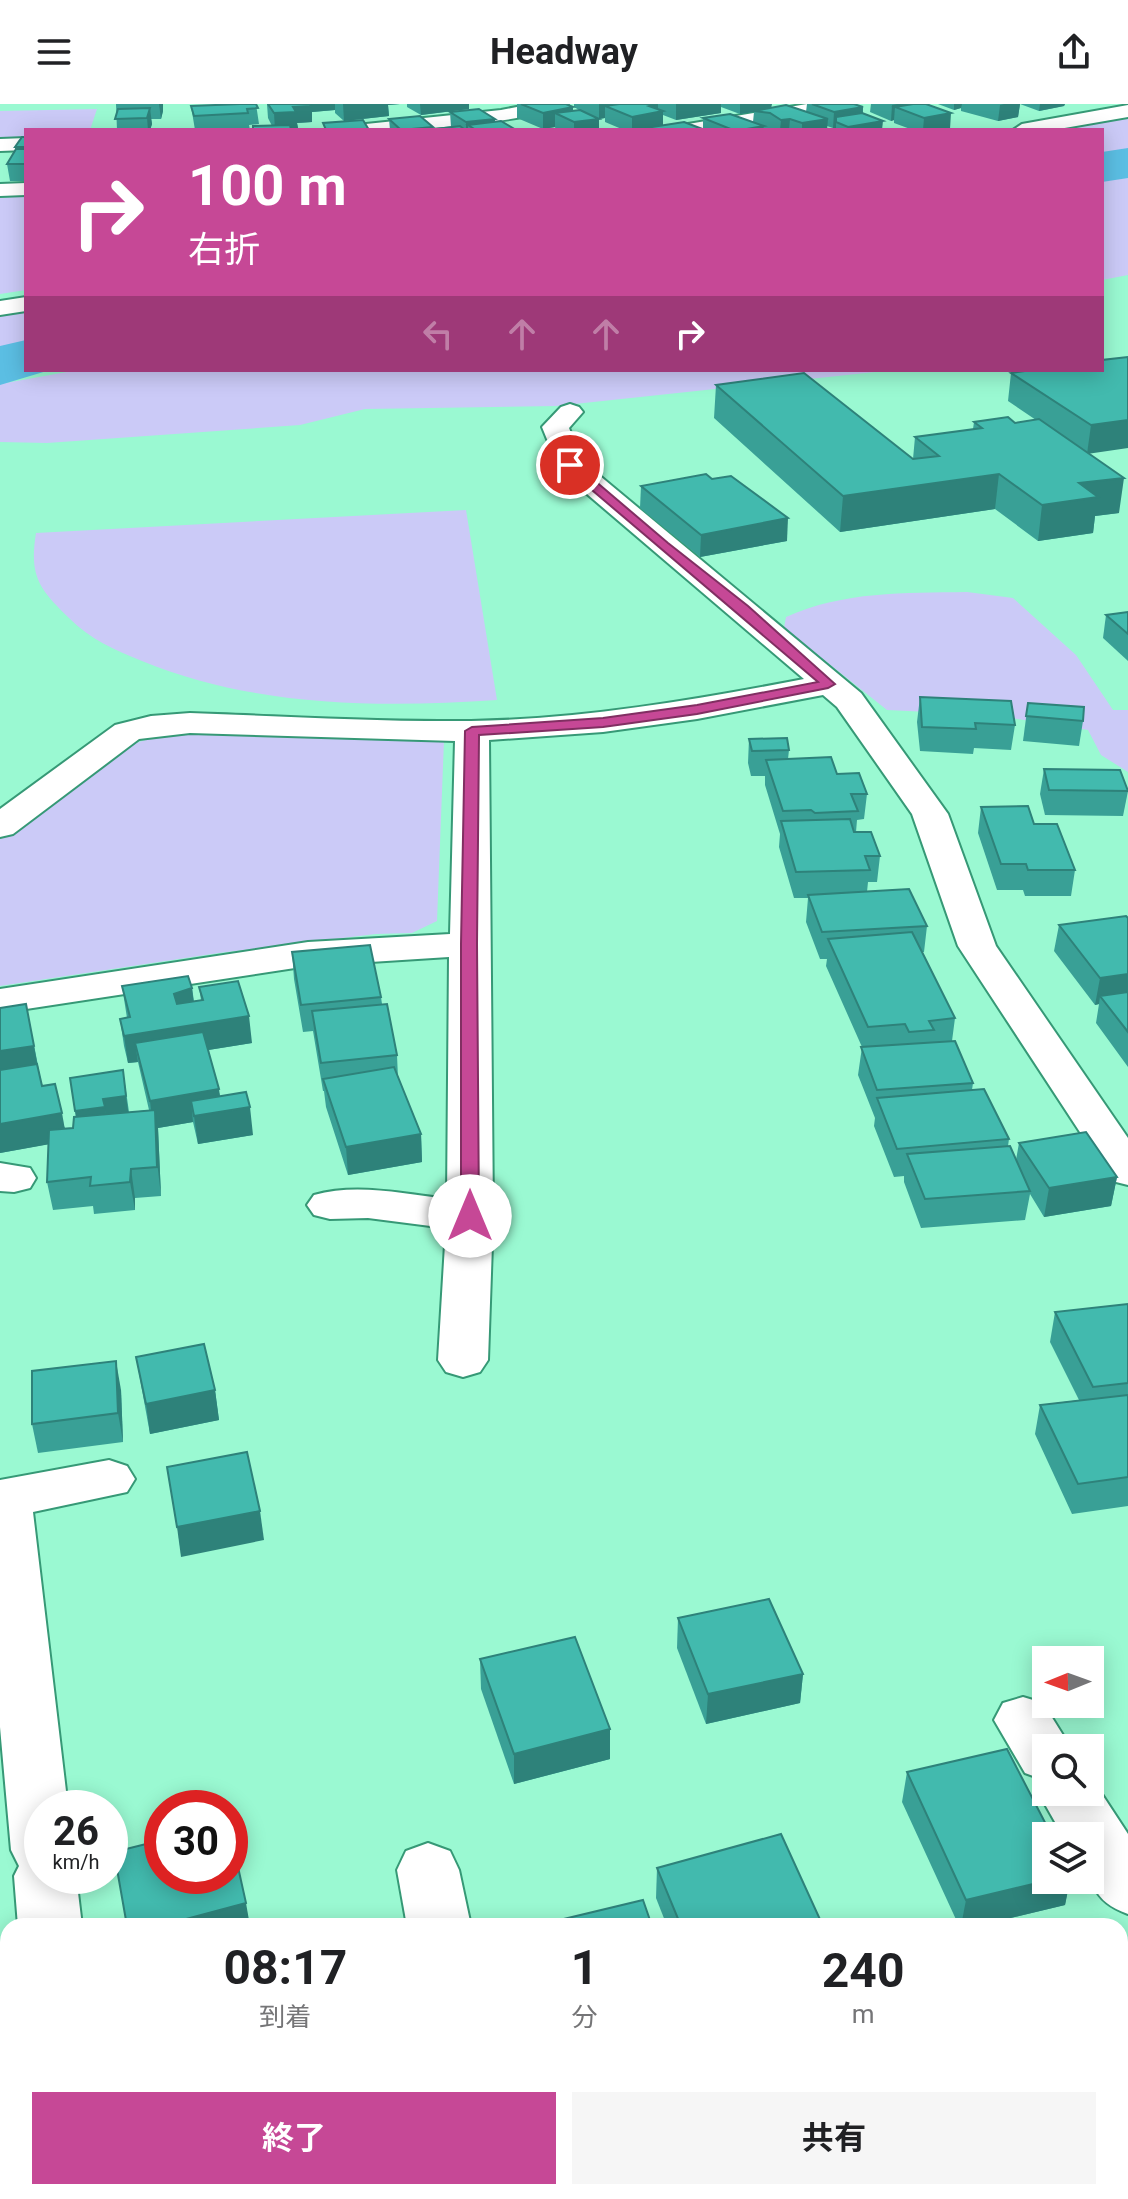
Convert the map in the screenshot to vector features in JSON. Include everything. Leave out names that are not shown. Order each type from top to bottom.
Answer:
[{"type":"street","points":[[385,128],[501,116],[559,104]]},
{"type":"street","points":[[700,128],[839,104]]},
{"type":"street","points":[[1033,128],[1128,111]]},
{"type":"street","points":[[0,145],[24,144]]},
{"type":"street","points":[[0,190],[24,189]]},
{"type":"street","points":[[0,308],[24,304]]},
{"type":"street","points":[[570,412],[555,427],[570,465],[849,700],[930,814],[977,946],[1110,1118],[1128,1171]]},
{"type":"street","points":[[0,826],[127,732],[151,726],[190,723],[472,731],[603,722],[697,709],[828,684]]},
{"type":"street","points":[[463,1360],[470,1216],[472,731]]},
{"type":"street","points":[[0,1001],[308,954],[469,944]]},
{"type":"street","points":[[330,1205],[368,1204],[470,1216]]},
{"type":"street","points":[[35,1790],[2,1498],[109,1479]]},
{"type":"street","points":[[1077,1806],[1128,1887]]},
{"type":"street","points":[[47,1894],[49,1918]]},
{"type":"shaded area","points":[[97,109],[91,128],[24,128],[24,141],[0,141],[0,111]]},
{"type":"shaded area","points":[[1128,118],[1128,275],[1104,280],[1104,128],[1070,128]]},
{"type":"shaded area","points":[[24,196],[24,290],[0,294],[0,198]]},
{"type":"shaded area","points":[[24,310],[24,342],[0,347],[0,314]]},
{"type":"shaded area","points":[[67,372],[875,372],[556,406],[365,409],[300,425],[47,443],[0,442],[0,384]]},
{"type":"shaded area","points":[[466,510],[497,700],[407,704],[317,701],[228,688],[185,676],[122,653],[85,632],[44,590],[35,571],[36,533]]},
{"type":"shaded area","points":[[967,592],[1013,598],[1076,655],[1113,710],[1128,710],[1128,772],[1101,755],[1088,730],[992,715],[887,710],[784,628],[786,617],[830,602],[875,595]]},
{"type":"shaded area","points":[[241,732],[444,740],[437,921],[412,933],[376,934],[219,953],[0,986],[0,839],[89,770],[126,748],[166,736]]},
{"type":"building","points":[[256,104],[258,108],[247,109],[248,113],[194,116],[191,106]]},
{"type":"building","points":[[268,104],[311,106],[293,107],[296,112],[274,113]]},
{"type":"building","points":[[521,104],[566,104],[573,107],[543,113]]},
{"type":"building","points":[[656,104],[649,106],[663,111],[632,117],[605,106]]},
{"type":"building","points":[[812,104],[854,104],[863,107],[834,112]]},
{"type":"building","points":[[926,104],[951,113],[924,118],[895,107]]},
{"type":"building","points":[[786,105],[828,119],[802,123],[754,111]]},
{"type":"building","points":[[150,108],[147,118],[115,119],[118,109]]},
{"type":"building","points":[[479,109],[495,119],[466,122],[450,112]]},
{"type":"building","points":[[580,110],[599,119],[574,122],[555,113]]},
{"type":"building","points":[[862,113],[883,121],[848,127],[836,122],[836,117]]},
{"type":"building","points":[[730,114],[764,126],[728,128],[703,118]]},
{"type":"building","points":[[420,116],[433,127],[399,128],[389,119]]},
{"type":"building","points":[[363,120],[368,128],[325,128],[323,123]]},
{"type":"building","points":[[501,121],[513,128],[473,128],[468,125]]},
{"type":"building","points":[[684,122],[700,128],[646,128]]},
{"type":"building","points":[[290,125],[291,128],[253,128]]},
{"type":"building","points":[[22,137],[24,137],[24,147],[15,147]]},
{"type":"building","points":[[16,149],[24,149],[24,164],[7,164]]},
{"type":"building","points":[[1128,357],[1128,420],[1091,425],[1011,373],[1104,372],[1104,360]]},
{"type":"building","points":[[804,373],[913,459],[939,456],[915,437],[982,428],[974,422],[1008,417],[1015,423],[1039,419],[1124,478],[1079,483],[1098,497],[1042,505],[999,474],[843,496],[716,385]]},
{"type":"building","points":[[706,474],[712,479],[731,476],[788,518],[701,535],[641,486]]},
{"type":"building","points":[[1128,612],[1128,634],[1106,615]]},
{"type":"building","points":[[920,697],[1011,701],[1015,725],[975,723],[976,729],[922,727]]},
{"type":"building","points":[[1028,703],[1084,707],[1083,721],[1026,716]]},
{"type":"building","points":[[787,738],[789,750],[752,751],[749,739]]},
{"type":"building","points":[[831,757],[837,774],[859,773],[867,794],[851,794],[858,811],[783,811],[766,760]]},
{"type":"building","points":[[1044,769],[1120,770],[1128,791],[1049,790]]},
{"type":"building","points":[[1028,806],[1034,824],[1057,824],[1075,870],[1028,870],[1026,864],[1001,864],[981,807]]},
{"type":"building","points":[[850,819],[854,832],[871,832],[880,856],[865,856],[870,870],[796,872],[781,821]]},
{"type":"building","points":[[909,889],[927,926],[822,932],[808,895]]},
{"type":"building","points":[[1126,916],[1128,974],[1100,978],[1059,925]]},
{"type":"building","points":[[912,932],[955,1018],[929,1021],[934,1030],[909,1032],[905,1024],[868,1027],[828,939]]},
{"type":"building","points":[[370,945],[381,997],[301,1005],[292,952]]},
{"type":"building","points":[[188,976],[192,988],[174,994],[177,1004],[203,1000],[199,987],[238,981],[249,1016],[124,1036],[120,1019],[130,1017],[122,986]]},
{"type":"building","points":[[1128,992],[1128,1032],[1100,996]]},
{"type":"building","points":[[26,1004],[34,1046],[0,1051],[0,1008]]},
{"type":"building","points":[[387,1004],[397,1055],[321,1063],[312,1011]]},
{"type":"building","points":[[203,1032],[219,1089],[150,1101],[135,1043]]},
{"type":"building","points":[[955,1041],[973,1083],[877,1090],[861,1047]]},
{"type":"building","points":[[37,1064],[42,1086],[55,1084],[62,1113],[0,1124],[0,1070]]},
{"type":"building","points":[[394,1067],[421,1134],[346,1147],[323,1079]]},
{"type":"building","points":[[123,1070],[126,1096],[103,1099],[105,1107],[75,1111],[70,1078]]},
{"type":"building","points":[[984,1089],[1009,1139],[897,1149],[877,1098]]},
{"type":"building","points":[[246,1092],[250,1107],[194,1116],[191,1101]]},
{"type":"building","points":[[155,1110],[157,1167],[131,1169],[130,1182],[90,1186],[91,1177],[47,1182],[49,1130],[73,1128],[74,1117]]},
{"type":"building","points":[[1086,1132],[1117,1177],[1049,1188],[1019,1143]]},
{"type":"building","points":[[1010,1146],[1030,1191],[925,1199],[907,1154]]},
{"type":"building","points":[[1128,1304],[1128,1383],[1093,1387],[1055,1312]]},
{"type":"building","points":[[204,1344],[215,1390],[146,1404],[136,1357]]},
{"type":"building","points":[[116,1361],[118,1413],[32,1424],[32,1371]]},
{"type":"building","points":[[1128,1395],[1128,1477],[1078,1484],[1040,1405]]},
{"type":"building","points":[[247,1452],[260,1511],[177,1527],[167,1467]]},
{"type":"building","points":[[769,1599],[803,1674],[708,1694],[678,1618]]},
{"type":"building","points":[[575,1637],[610,1729],[514,1754],[480,1659]]},
{"type":"building","points":[[1007,1749],[1032,1797],[1032,1806],[1036,1806],[1045,1822],[1032,1822],[1032,1884],[966,1900],[907,1772]]},
{"type":"building","points":[[781,1834],[819,1918],[678,1918],[657,1868]]},
{"type":"building","points":[[144,1844],[144,1894],[244,1894],[246,1903],[190,1918],[126,1918],[121,1894],[128,1894],[128,1848]]},
{"type":"building","points":[[643,1900],[649,1918],[568,1918]]},
{"type":"waterway","points":[[1104,167],[1128,163]]},
{"type":"waterway","points":[[0,366],[24,360]]},
{"type":"route","points":[[470,1216],[472,731],[603,722],[697,709],[828,684],[743,608],[663,546],[570,465]]}]
